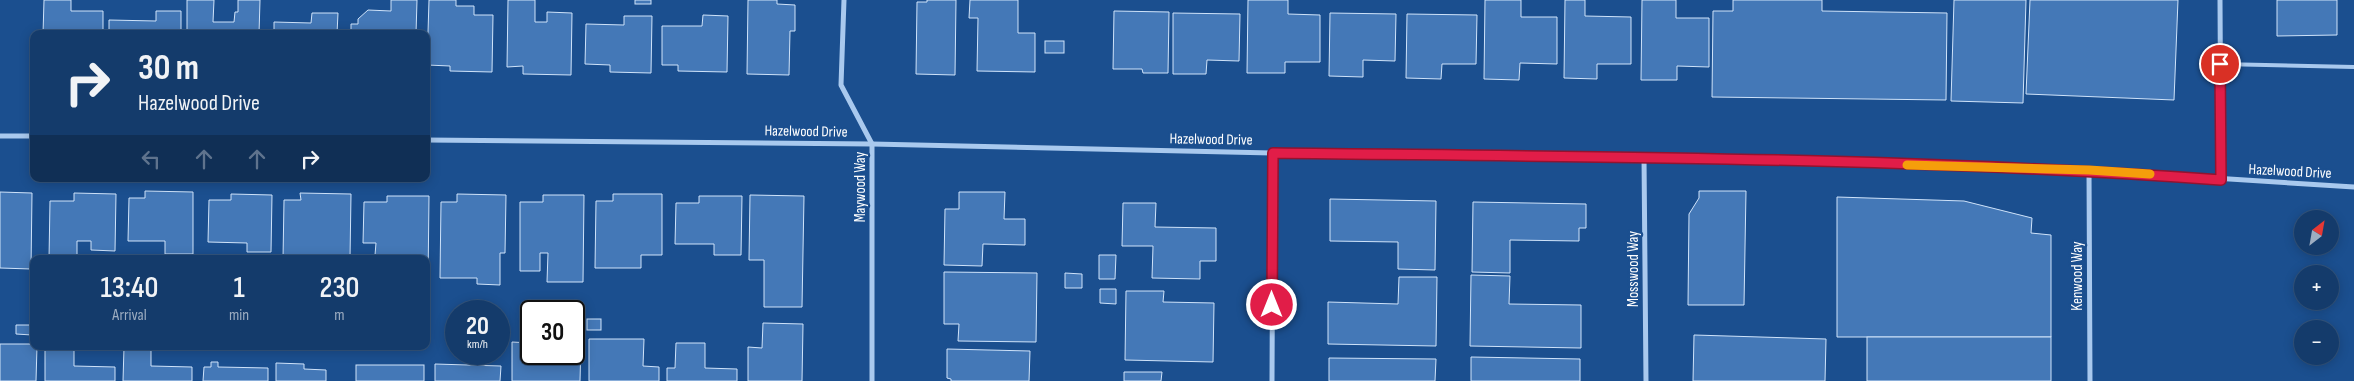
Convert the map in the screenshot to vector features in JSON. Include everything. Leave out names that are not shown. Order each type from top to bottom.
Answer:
[{"type":"street","name":"Maywood Way","points":[[844,0],[841,85],[872,144],[872,381]]},
{"type":"street","points":[[2220,0],[2221,180]]},
{"type":"street","points":[[0,136],[30,136]]},
{"type":"street","name":"Hazelwood Drive","points":[[430,140],[872,144],[1273,153],[1644,157],[2089,170],[2221,180],[2354,187]]},
{"type":"street","points":[[1272,381],[1273,153]]},
{"type":"street","name":"Mosswood Way","points":[[1644,157],[1646,381]]},
{"type":"street","name":"Kenwood Way","points":[[2089,170],[2090,381]]},
{"type":"lane","points":[[2220,64],[2354,67]]},
{"type":"building","points":[[44,0],[71,0],[71,11],[103,11],[103,30],[43,30]]},
{"type":"building","points":[[187,0],[214,0],[213,22],[234,22],[235,12],[238,12],[238,0],[260,0],[259,30],[187,30]]},
{"type":"building","points":[[391,0],[417,0],[416,30],[351,30],[351,24],[358,24],[358,19],[368,10],[391,11]]},
{"type":"building","points":[[429,0],[456,0],[456,6],[474,6],[474,15],[493,15],[492,72],[450,71],[450,66],[430,65],[430,30],[428,30]]},
{"type":"building","points":[[508,0],[535,0],[535,22],[547,22],[547,12],[572,13],[571,75],[523,74],[523,66],[507,67]]},
{"type":"building","points":[[635,0],[651,0],[651,4],[635,4]]},
{"type":"building","points":[[748,0],[777,0],[777,4],[795,5],[795,31],[790,31],[789,75],[747,74]]},
{"type":"building","points":[[927,0],[956,0],[955,75],[916,74],[917,2],[927,2]]},
{"type":"building","points":[[970,0],[1018,0],[1018,33],[1035,33],[1035,72],[977,71],[978,18],[969,18]]},
{"type":"building","points":[[1248,0],[1288,0],[1288,14],[1320,15],[1320,62],[1285,62],[1285,73],[1247,73]]},
{"type":"building","points":[[1485,0],[1521,0],[1521,17],[1557,17],[1557,64],[1520,63],[1519,80],[1484,79]]},
{"type":"building","points":[[1565,0],[1585,0],[1585,16],[1631,17],[1631,64],[1597,64],[1597,79],[1564,78]]},
{"type":"building","points":[[1642,0],[1676,0],[1676,18],[1709,18],[1709,67],[1677,66],[1677,80],[1641,80]]},
{"type":"building","points":[[1733,0],[1822,0],[1822,11],[1947,13],[1946,100],[1712,97],[1713,11],[1733,11]]},
{"type":"building","points":[[1954,0],[2026,0],[2023,103],[1951,101]]},
{"type":"building","points":[[2030,0],[2178,0],[2174,100],[2026,94]]},
{"type":"building","points":[[2277,0],[2337,0],[2337,35],[2277,36]]},
{"type":"building","points":[[156,11],[181,11],[181,30],[109,30],[109,20],[156,21]]},
{"type":"building","points":[[1114,11],[1169,12],[1168,73],[1143,73],[1142,69],[1113,69]]},
{"type":"building","points":[[312,13],[338,13],[337,30],[274,30],[274,22],[311,23]]},
{"type":"building","points":[[1173,13],[1240,14],[1239,61],[1207,60],[1206,74],[1173,74]]},
{"type":"building","points":[[1330,13],[1396,14],[1395,61],[1363,60],[1363,77],[1329,76]]},
{"type":"building","points":[[1407,14],[1477,15],[1476,64],[1442,64],[1441,79],[1406,78]]},
{"type":"building","points":[[703,15],[728,16],[727,72],[678,71],[678,65],[662,65],[662,26],[702,26]]},
{"type":"building","points":[[624,16],[652,16],[651,73],[610,72],[610,65],[585,64],[586,24],[624,25]]},
{"type":"building","points":[[1045,41],[1064,41],[1064,53],[1045,53]]},
{"type":"building","points":[[145,191],[193,192],[193,254],[165,254],[165,241],[128,241],[129,198],[145,198]]},
{"type":"building","points":[[1699,191],[1746,191],[1744,305],[1688,305],[1689,214],[1699,198]]},
{"type":"building","points":[[0,192],[32,193],[30,269],[0,268]]},
{"type":"building","points":[[959,192],[1005,192],[1004,219],[1025,219],[1025,245],[983,244],[982,266],[944,265],[945,209],[959,209]]},
{"type":"building","points":[[74,193],[116,194],[115,251],[91,250],[91,241],[77,241],[77,255],[49,255],[50,201],[74,201]]},
{"type":"building","points":[[300,193],[351,194],[350,255],[283,255],[284,200],[301,200]]},
{"type":"building","points":[[231,194],[272,195],[271,252],[247,252],[247,243],[208,242],[209,200],[231,200]]},
{"type":"building","points":[[457,194],[506,195],[505,253],[500,253],[500,285],[477,284],[477,278],[440,278],[441,202],[457,202]]},
{"type":"building","points":[[613,194],[662,194],[662,255],[641,255],[641,268],[595,268],[596,201],[613,201]]},
{"type":"building","points":[[543,195],[584,195],[583,282],[547,282],[548,253],[540,253],[540,271],[520,271],[520,202],[543,202]]},
{"type":"building","points":[[750,195],[804,196],[802,307],[764,307],[764,260],[749,260]]},
{"type":"building","points":[[387,196],[429,196],[428,255],[375,255],[376,243],[363,243],[364,202],[387,202]]},
{"type":"building","points":[[699,196],[742,196],[741,255],[714,255],[714,244],[675,244],[676,203],[699,203]]},
{"type":"building","points":[[1837,197],[1964,201],[2032,218],[2031,233],[2051,235],[2051,337],[1837,337]]},
{"type":"building","points":[[1330,199],[1436,201],[1435,270],[1398,269],[1398,242],[1330,241]]},
{"type":"building","points":[[1473,202],[1586,204],[1586,228],[1579,228],[1579,241],[1510,240],[1510,273],[1472,272]]},
{"type":"building","points":[[1123,203],[1156,203],[1155,227],[1216,228],[1216,261],[1200,261],[1200,279],[1152,278],[1153,246],[1122,246]]},
{"type":"building","points":[[1099,255],[1116,255],[1115,279],[1099,279]]},
{"type":"building","points":[[944,272],[1037,273],[1036,342],[958,341],[959,324],[944,324]]},
{"type":"building","points":[[1065,273],[1082,274],[1082,288],[1065,288]]},
{"type":"building","points":[[1471,275],[1510,276],[1509,304],[1581,305],[1581,348],[1470,346]]},
{"type":"building","points":[[1399,277],[1437,277],[1436,346],[1328,344],[1328,302],[1398,304]]},
{"type":"building","points":[[1100,289],[1116,289],[1116,304],[1100,303]]},
{"type":"building","points":[[1126,291],[1164,291],[1163,302],[1214,303],[1213,362],[1125,360]]},
{"type":"building","points":[[587,319],[601,319],[601,330],[587,330]]},
{"type":"building","points":[[763,323],[803,324],[802,381],[748,381],[748,347],[762,348]]},
{"type":"building","points":[[16,325],[30,325],[30,335],[16,334]]},
{"type":"building","points":[[1694,335],[1826,339],[1825,381],[1693,381]]},
{"type":"building","points":[[1867,337],[2051,337],[2051,381],[1867,381]]},
{"type":"building","points":[[589,339],[644,339],[643,366],[659,367],[659,381],[589,381]]},
{"type":"building","points":[[512,342],[520,342],[520,365],[580,365],[580,381],[512,381]]},
{"type":"building","points":[[676,343],[705,343],[705,368],[737,369],[737,381],[667,381],[667,368],[675,368]]},
{"type":"building","points":[[0,344],[30,344],[30,350],[37,350],[36,381],[0,381]]},
{"type":"building","points":[[947,349],[1030,351],[1029,381],[951,381],[951,379],[947,378]]},
{"type":"building","points":[[45,350],[74,350],[74,366],[115,367],[115,381],[45,381]]},
{"type":"building","points":[[124,350],[151,350],[151,366],[192,367],[192,381],[123,381]]},
{"type":"building","points":[[1471,357],[1580,359],[1580,381],[1471,381]]},
{"type":"building","points":[[1329,358],[1436,359],[1435,381],[1329,381]]},
{"type":"building","points":[[211,362],[218,362],[218,367],[268,368],[268,381],[203,381],[204,367],[211,367]]},
{"type":"building","points":[[276,363],[304,364],[304,369],[326,370],[326,381],[276,381]]},
{"type":"building","points":[[435,364],[501,366],[500,381],[435,381]]},
{"type":"building","points":[[356,365],[424,365],[424,381],[356,381]]},
{"type":"building","points":[[1124,372],[1162,372],[1161,381],[1124,381]]},
{"type":"slow traffic","points":[[1907,165],[2089,170],[2150,174]]},
{"type":"route","points":[[1272,305],[1273,153],[1699,158],[2089,170],[2221,180],[2220,64]]}]
